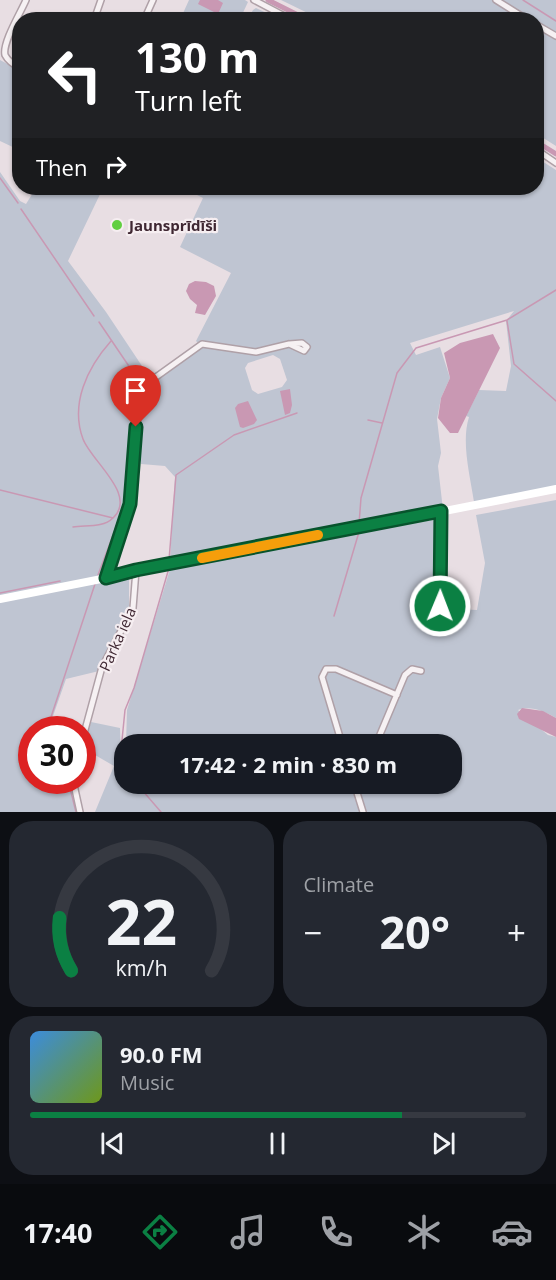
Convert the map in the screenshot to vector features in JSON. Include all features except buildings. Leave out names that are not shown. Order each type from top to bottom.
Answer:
[{"type":"main road","points":[[0,599],[136,570],[556,489]]},
{"type":"street","points":[[254,0],[277,12]]},
{"type":"street","points":[[496,0],[515,12]]},
{"type":"street","points":[[12,30],[6,43],[5,54],[12,64]]},
{"type":"street","points":[[106,578],[130,504],[136,427],[149,382],[202,344],[256,352],[289,344]]},
{"type":"street","points":[[440,606],[441,511]]},
{"type":"street","name":"Parka iela","points":[[89,716],[102,667],[133,608],[136,570]]},
{"type":"street","points":[[339,734],[321,677],[326,669],[336,669],[397,695]]},
{"type":"street","points":[[380,734],[408,671],[416,669],[421,671]]},
{"type":"street","points":[[76,794],[80,812]]},
{"type":"street","points":[[357,794],[363,812]]},
{"type":"shaded area","points":[[189,0],[245,0],[248,2],[243,12],[184,12]]},
{"type":"shaded area","points":[[200,0],[218,0],[223,3],[219,12],[198,4]]},
{"type":"shaded area","points":[[281,0],[556,0],[556,146],[544,138],[544,12],[306,12]]},
{"type":"shaded area","points":[[256,8],[264,12],[252,12]]},
{"type":"shaded area","points":[[0,60],[12,66],[12,147],[0,141]]},
{"type":"shaded area","points":[[544,162],[556,170],[556,487],[474,502],[467,459],[466,437],[469,417],[466,416],[479,390],[506,391],[511,366],[506,321],[514,311],[410,343],[416,355],[440,347],[450,378],[441,398],[437,419],[441,453],[438,466],[443,510],[361,525],[360,533],[437,519],[439,526],[438,608],[477,610],[485,563],[476,515],[556,500],[556,718],[533,709],[518,710],[548,735],[556,737],[556,812],[95,812],[114,766],[114,794],[462,794],[462,734],[126,734],[127,710],[171,566],[343,529],[329,527],[326,531],[170,560],[175,477],[165,466],[141,464],[136,457],[140,426],[153,383],[202,347],[196,341],[231,273],[180,247],[203,198],[197,195],[544,195]],"holes":[[[273,355],[280,359],[287,380],[282,387],[258,394],[252,390],[245,368],[248,363]]]},
{"type":"shaded area","points":[[0,172],[12,189],[12,195],[16,195],[26,204],[32,195],[100,195],[68,261],[106,312],[148,375],[133,435],[128,503],[105,580],[129,578],[129,606],[99,671],[66,679],[53,716],[18,716],[18,794],[72,794],[76,812],[0,812]]},
{"type":"shaded area","points":[[195,281],[206,282],[214,286],[216,296],[205,315],[195,313],[197,305],[186,291],[189,284]]},
{"type":"shaded area","points":[[493,334],[500,348],[458,433],[450,433],[438,418],[441,398],[450,378],[444,353],[460,343]]},
{"type":"shaded area","points":[[290,389],[292,405],[290,413],[285,415],[280,391]]},
{"type":"shaded area","points":[[248,401],[257,420],[254,424],[243,428],[240,427],[235,408],[238,404]]},
{"type":"shaded area","points":[[522,708],[543,711],[556,718],[556,737],[519,719],[517,714]]},
{"type":"shaded area","points":[[96,723],[120,728],[120,734],[114,734],[114,766],[96,756]]},
{"type":"waterway","points":[[268,0],[292,12]]},
{"type":"waterway","points":[[523,0],[542,12]]},
{"type":"waterway","points":[[544,13],[556,21]]},
{"type":"waterway","points":[[544,146],[556,154]]},
{"type":"waterway","points":[[0,178],[12,195]]},
{"type":"waterway","points":[[12,195],[18,203]]},
{"type":"waterway","points":[[21,209],[94,316]]},
{"type":"waterway","points":[[359,524],[361,498],[397,373],[416,348],[507,320],[556,290]]},
{"type":"waterway","points":[[507,321],[514,364],[556,401]]},
{"type":"waterway","points":[[98,575],[125,503],[130,432],[143,387],[99,322]]},
{"type":"waterway","points":[[73,527],[104,523],[113,518],[119,509],[120,499],[117,489],[88,448],[79,426],[83,387],[95,363],[111,341]]},
{"type":"waterway","points":[[169,560],[176,475],[234,435],[297,413]]},
{"type":"waterway","points":[[368,420],[382,423]]},
{"type":"waterway","points":[[0,490],[113,518]]},
{"type":"waterway","points":[[334,616],[359,532]]},
{"type":"waterway","points":[[123,734],[125,710],[134,688],[169,568]]},
{"type":"waterway","points":[[0,593],[60,581]]},
{"type":"waterway","points":[[51,716],[95,584]]},
{"type":"waterway","points":[[72,794],[76,812]]},
{"type":"waterway","points":[[145,794],[161,812]]},
{"type":"slow traffic","points":[[202,558],[318,535]]},
{"type":"place","name":"Jaunsprīdīši","points":[[117,225]]},
{"type":"route","points":[[136,427],[130,504],[106,578],[136,570],[441,511],[440,606]]}]
